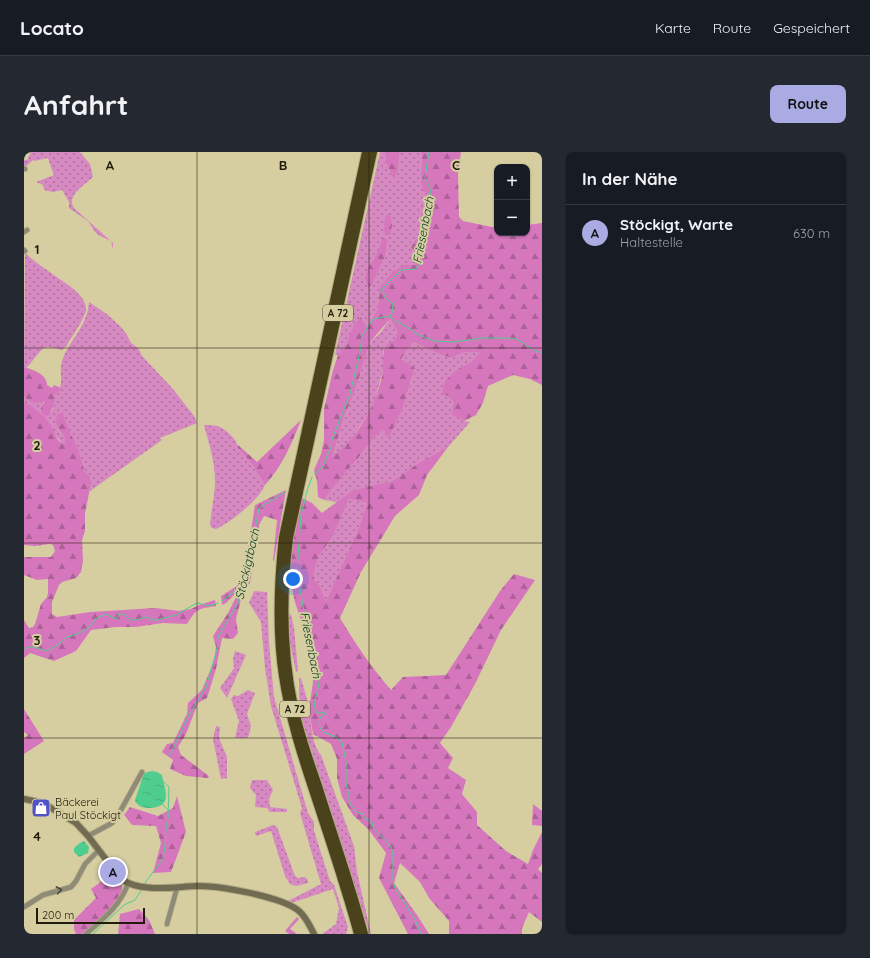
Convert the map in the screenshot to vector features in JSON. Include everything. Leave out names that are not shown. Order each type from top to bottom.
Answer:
[{"type":"highway","name":"A 72","points":[[302,462],[366,152]]},
{"type":"highway","name":"A 72","points":[[358,934],[289,711],[283,675],[278,614],[283,537],[302,462],[373,152]]},
{"type":"highway","name":"A 72","points":[[299,474],[289,538],[285,582],[285,645],[288,675],[294,709],[364,934]]},
{"type":"street","points":[[88,836],[112,823],[117,817],[142,772]]},
{"type":"street","points":[[24,799],[43,803],[61,812],[76,823],[88,836],[121,879],[128,884],[152,888],[212,886],[285,902],[306,918],[314,934]]},
{"type":"street","points":[[24,907],[43,895],[71,887],[85,864],[99,850]]},
{"type":"street","points":[[86,934],[112,912],[128,884]]},
{"type":"street","points":[[167,924],[177,888]]},
{"type":"shaded area","points":[[31,152],[80,152],[90,164],[93,177],[74,195],[72,203],[74,208],[111,241],[100,236],[95,232],[88,221],[69,208],[69,202],[62,190],[53,192],[44,190],[43,185],[36,182],[54,175],[48,158],[33,160],[24,168],[24,160],[27,160]]},
{"type":"shaded area","points":[[380,152],[386,152],[386,163],[394,181],[398,170],[400,152],[422,152],[421,175],[431,195],[421,214],[423,231],[410,246],[416,254],[415,265],[379,289],[378,308],[367,327],[361,317],[347,346],[338,355],[335,355]],"holes":[[[385,217],[391,218],[392,229],[383,230]],[[388,241],[385,257],[373,283],[372,261]]]},
{"type":"shaded area","points":[[25,253],[71,287],[82,298],[86,310],[78,328],[62,350],[46,347],[26,368],[24,367]]},
{"type":"shaded area","points":[[89,302],[108,315],[121,327],[131,343],[138,348],[142,356],[173,389],[194,416],[197,423],[160,438],[162,440],[90,491],[89,479],[71,433],[57,428],[66,439],[67,444],[63,444],[53,433],[50,423],[36,409],[24,402],[24,397],[33,402],[38,403],[43,401],[42,413],[46,415],[51,412],[54,395],[58,391],[61,383],[61,363],[66,351],[86,317]]},
{"type":"shaded area","points":[[390,319],[397,331],[395,341],[385,346],[383,352],[384,365],[375,401],[365,419],[347,445],[333,457],[344,417],[355,391],[370,342],[381,332]]},
{"type":"shaded area","points":[[413,342],[451,358],[465,352],[481,352],[472,361],[456,370],[448,396],[454,403],[464,421],[470,422],[448,447],[420,462],[392,481],[353,490],[337,502],[324,500],[373,438],[384,428],[388,438],[403,408],[415,369],[401,359]]},
{"type":"shaded area","points":[[204,425],[217,426],[224,429],[236,441],[238,448],[251,463],[265,485],[251,504],[216,529],[212,528],[210,525],[215,474]]},
{"type":"shaded area","points":[[349,499],[367,503],[359,527],[326,601],[320,586],[313,578],[318,557],[333,536]]},
{"type":"shaded area","points":[[254,591],[267,592],[269,643],[274,697],[308,813],[314,822],[314,831],[330,881],[334,885],[348,927],[346,934],[322,934],[336,924],[339,908],[333,889],[291,903],[289,901],[321,884],[300,813],[302,808],[271,706],[265,668],[261,622],[249,603]]},
{"type":"shaded area","points":[[291,614],[294,628],[298,671],[296,672],[290,644],[289,616]]},
{"type":"shaded area","points":[[235,651],[246,655],[227,698],[220,688],[234,668],[233,659]]},
{"type":"shaded area","points":[[299,678],[301,678],[309,709],[315,745],[321,755],[354,846],[357,872],[371,934],[302,721]]},
{"type":"shaded area","points":[[248,690],[255,693],[247,714],[251,726],[248,738],[235,738],[239,721],[231,699],[234,695],[238,696]]},
{"type":"shaded area","points":[[216,726],[220,727],[219,738],[227,757],[227,778],[221,779],[213,739]]},
{"type":"shaded area","points":[[252,780],[267,780],[273,790],[269,799],[270,807],[287,809],[287,812],[270,812],[267,808],[255,807],[256,795],[250,788]]},
{"type":"shaded area","points":[[273,825],[277,827],[295,876],[298,878],[305,877],[308,880],[308,883],[296,886],[290,884],[285,876],[271,831],[256,836],[255,832]]},
{"type":"green space","points":[[386,152],[400,152],[398,170],[394,181],[386,163]]},
{"type":"green space","points":[[422,152],[461,152],[458,174],[459,217],[463,221],[494,227],[494,236],[530,236],[530,225],[542,223],[542,385],[530,379],[513,375],[488,386],[483,403],[476,415],[464,421],[452,415],[454,403],[448,396],[442,394],[445,381],[456,370],[472,361],[480,352],[465,352],[451,358],[413,342],[401,359],[415,368],[403,408],[388,439],[384,429],[370,442],[324,500],[318,497],[317,481],[314,470],[321,454],[324,440],[324,409],[333,370],[338,355],[347,346],[349,336],[355,324],[361,317],[367,327],[378,308],[379,289],[393,271],[405,265],[415,265],[416,254],[410,246],[423,231],[421,214],[431,195],[423,191],[421,175]],"holes":[[[390,319],[397,331],[395,340],[385,346],[382,376],[370,410],[350,440],[333,456],[344,417],[355,391],[370,342]]]},
{"type":"green space","points":[[388,214],[392,221],[390,235],[387,235],[383,229],[385,217]]},
{"type":"green space","points":[[383,238],[388,240],[385,257],[373,283],[369,287],[366,274]]},
{"type":"green space","points":[[24,367],[42,375],[45,378],[47,385],[52,388],[54,385],[59,387],[60,391],[54,395],[54,405],[49,415],[46,416],[42,413],[41,409],[44,402],[43,401],[33,403],[24,397]]},
{"type":"green space","points":[[24,402],[44,416],[51,425],[57,439],[66,444],[64,436],[56,424],[58,414],[62,413],[78,450],[85,472],[89,476],[91,483],[85,514],[85,531],[82,540],[83,561],[81,572],[76,578],[62,582],[59,585],[52,602],[52,614],[57,617],[90,612],[155,608],[179,611],[191,609],[215,600],[216,606],[198,610],[187,624],[163,623],[136,627],[116,627],[91,630],[76,651],[54,661],[30,653],[24,658],[24,620],[29,628],[33,627],[35,624],[41,604],[47,597],[48,579],[37,580],[24,575],[24,557],[51,557],[55,551],[53,545],[50,544],[35,546],[24,545]]},
{"type":"green space","points":[[301,420],[282,462],[265,485],[251,463],[238,448],[238,445],[257,462]]},
{"type":"green space","points":[[448,447],[427,475],[419,495],[395,516],[361,572],[340,618],[351,637],[391,690],[403,677],[446,675],[500,591],[514,574],[535,580],[501,630],[475,684],[451,727],[440,743],[453,758],[448,768],[466,780],[462,794],[477,812],[477,825],[506,851],[528,864],[542,832],[542,864],[538,869],[542,873],[542,922],[529,912],[522,928],[522,934],[449,934],[449,921],[429,898],[420,882],[400,863],[394,883],[429,934],[408,934],[379,878],[386,853],[369,830],[353,815],[342,797],[337,778],[337,759],[331,744],[313,734],[309,709],[313,682],[305,633],[295,602],[290,579],[290,553],[302,498],[312,503],[322,513],[353,490],[392,481],[420,462]],"holes":[[[349,499],[367,503],[359,527],[326,601],[320,586],[313,578],[318,557],[333,536]]]},
{"type":"green space","points":[[286,490],[274,561],[277,520],[264,516],[259,525],[250,583],[243,592],[236,619],[238,633],[233,639],[222,638],[216,669],[207,698],[198,703],[186,734],[178,747],[181,755],[209,776],[208,778],[186,776],[170,769],[173,760],[162,752],[167,744],[173,743],[187,714],[188,703],[202,690],[214,661],[216,647],[213,636],[228,613],[237,592],[222,605],[221,596],[237,586],[244,575],[255,505]]},
{"type":"green space","points":[[24,709],[44,741],[24,754],[24,738],[28,735],[24,732]]},
{"type":"green space","points":[[177,796],[186,832],[171,872],[153,873],[161,843],[156,826],[132,825],[124,815],[130,807],[158,816],[173,808]]},
{"type":"green space","points":[[533,804],[542,811],[542,826],[532,825]]},
{"type":"green space","points":[[113,873],[122,884],[122,892],[118,899],[100,919],[82,934],[76,934],[74,929],[74,920],[96,898],[91,889]]},
{"type":"green space","points":[[139,909],[149,920],[155,934],[118,934],[120,914]]},
{"type":"green space","points":[[297,917],[299,919],[290,929],[297,934],[289,934],[285,931]]},
{"type":"water","points":[[152,771],[162,775],[166,798],[163,804],[159,806],[154,808],[144,808],[137,804],[135,800],[144,773]]},
{"type":"water","points":[[84,841],[89,847],[88,853],[79,857],[74,852],[74,848]]},
{"type":"waterway","name":"Friesenbach","points":[[314,474],[322,468],[350,394],[360,352],[362,336],[372,320],[390,316],[392,313],[393,304],[385,297],[383,288],[401,270],[416,269],[418,266],[420,252],[419,240],[431,191],[425,177],[429,152]]},
{"type":"waterway","name":"Friesenbach","points":[[390,317],[394,320]]},
{"type":"waterway","points":[[396,321],[417,334],[434,341],[454,342],[483,338],[517,339],[534,350],[542,353]]},
{"type":"waterway","name":"Friesenbach","points":[[312,477],[301,515],[297,572],[308,634],[315,660],[316,679],[319,683],[315,709],[317,713],[325,712],[325,714],[320,718],[320,728],[325,733],[334,736],[342,742],[346,762],[346,785],[349,800],[352,807],[357,812],[363,814],[365,819],[372,822],[373,827],[391,847],[393,854],[393,880],[395,888],[415,920],[421,934]]},
{"type":"waterway","name":"Stöckigtbach","points":[[170,755],[189,715],[206,687],[217,649],[218,637],[238,603],[239,588],[244,581],[248,568],[259,508],[285,492]]},
{"type":"waterway","points":[[222,601],[239,588]]},
{"type":"waterway","points":[[24,649],[32,647],[47,651],[59,644],[66,637],[77,634],[86,629],[95,619],[106,614],[116,619],[119,614],[124,614],[132,620],[146,617],[157,620],[176,615],[195,604],[199,603],[209,606],[218,603]]},
{"type":"waterway","name":"Stöckigtbach","points":[[144,884],[163,859],[168,818],[169,787],[162,781]]},
{"type":"waterway","name":"Stöckigtbach","points":[[162,804],[168,810]]},
{"type":"waterway","name":"Stöckigtbach","points":[[93,934],[124,905],[135,900],[142,889]]},
{"type":"place","name":"Bäckerei Paul Stöckigt","points":[[41,808]]},
{"type":"place","name":"Stöckigt, Warte","points":[[113,872]]}]
